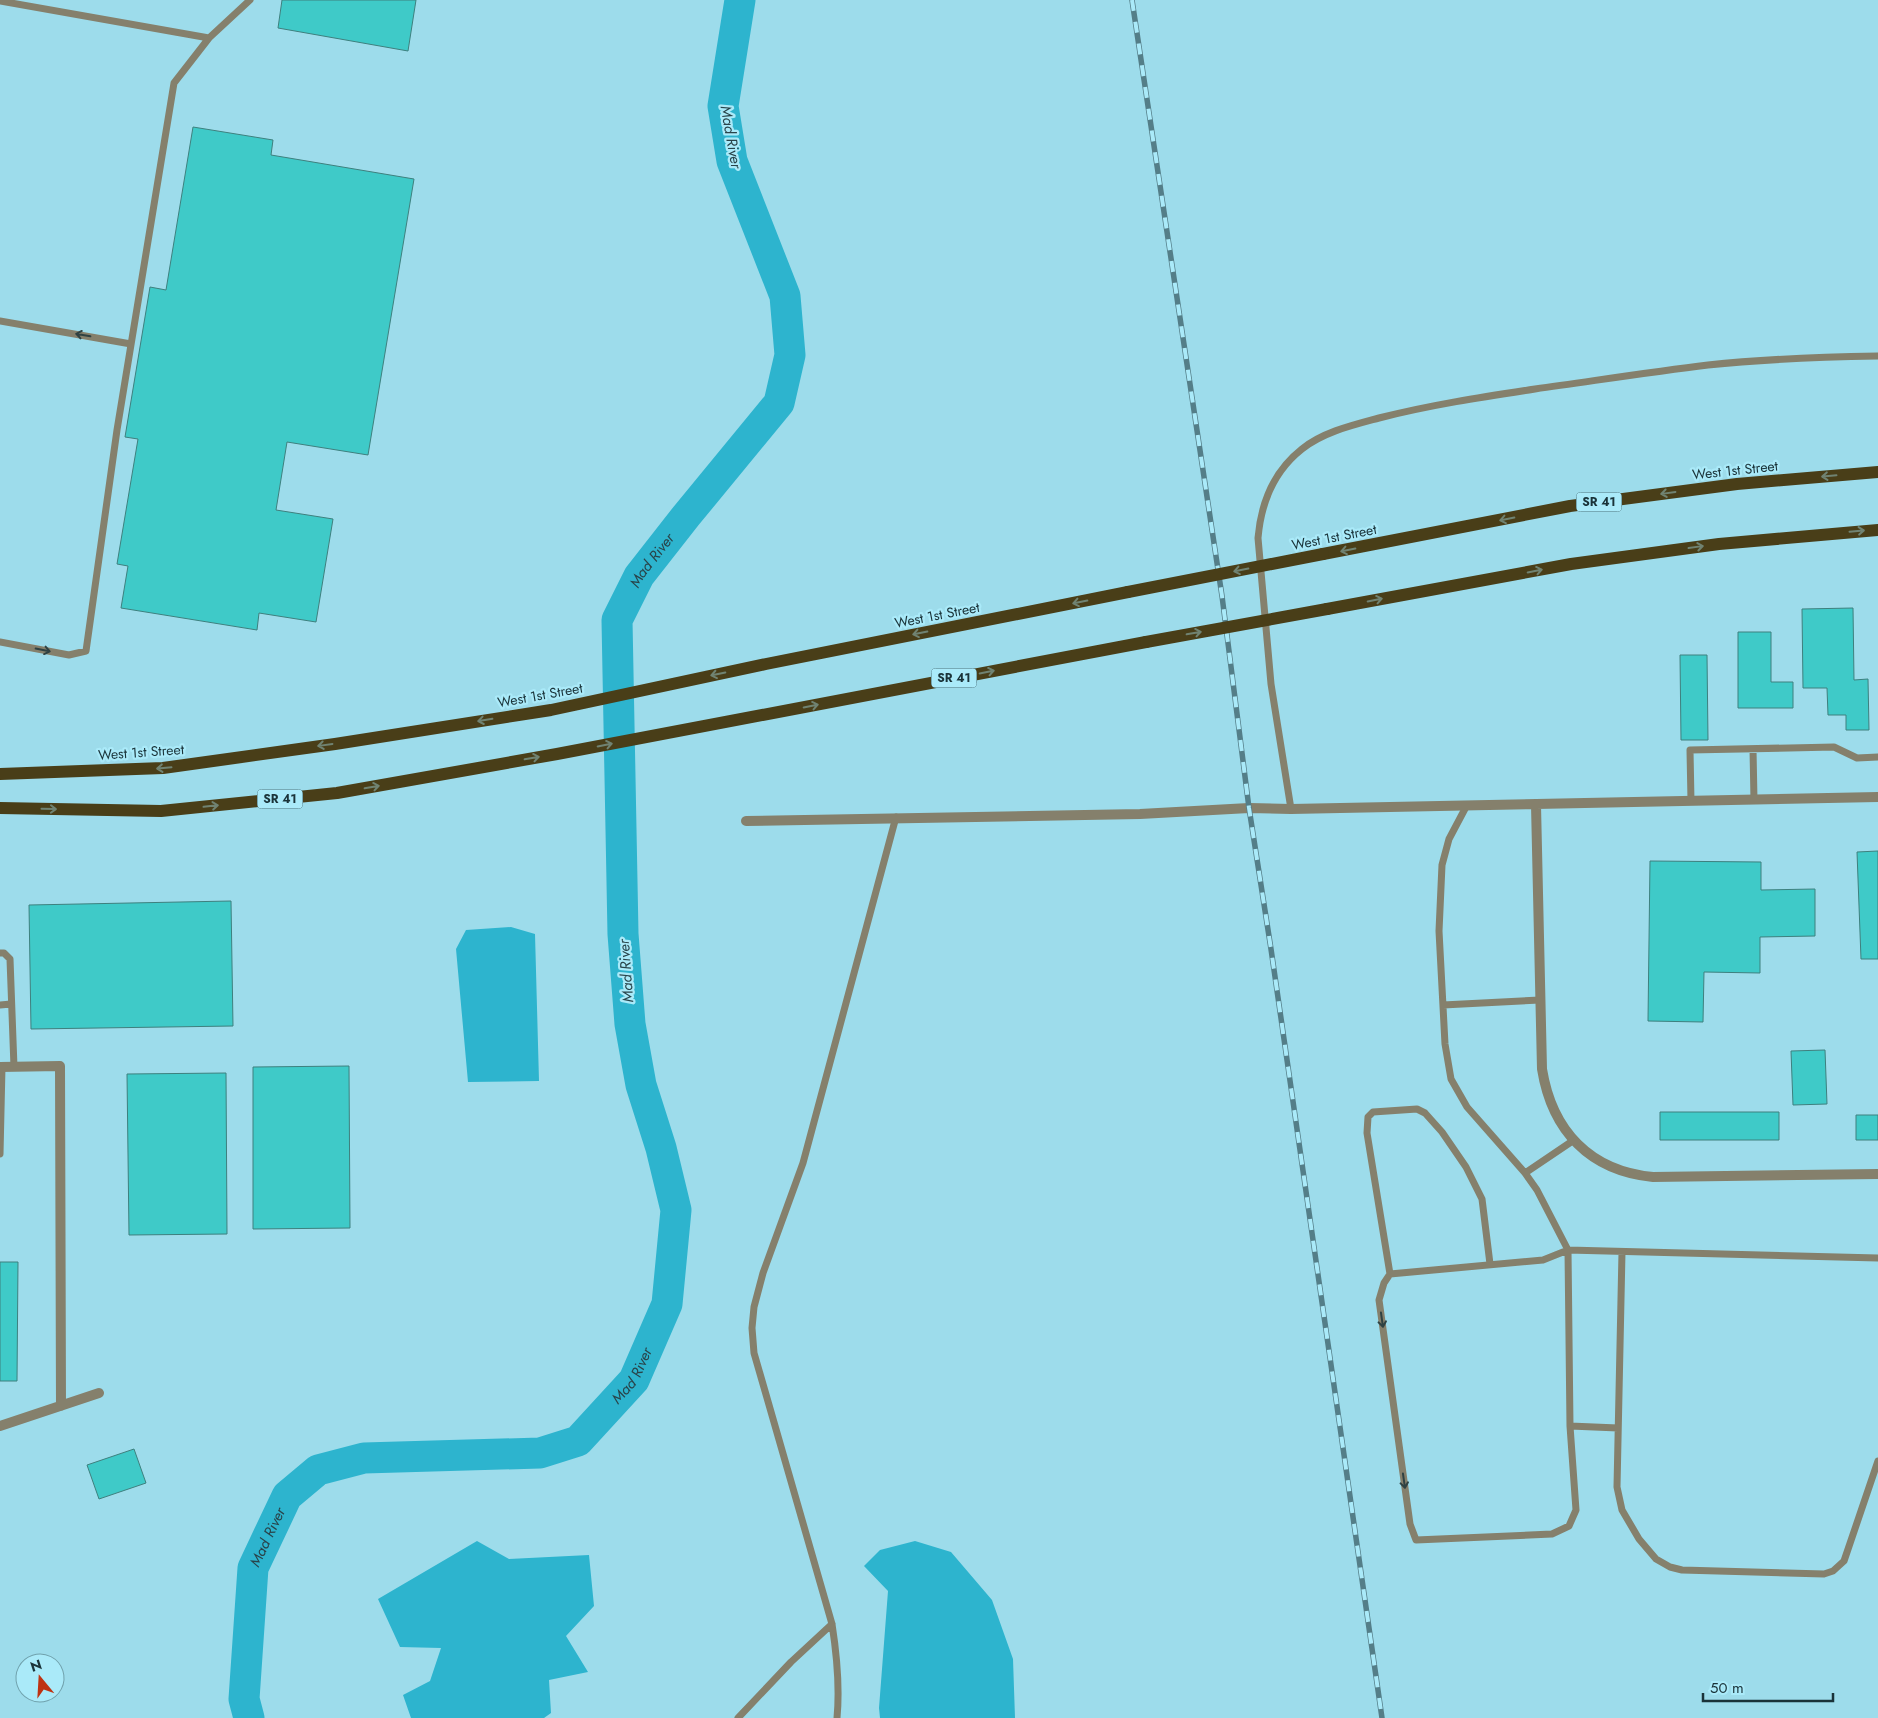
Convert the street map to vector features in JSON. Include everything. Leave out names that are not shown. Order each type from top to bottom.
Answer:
[{"type":"main road","name":"West 1st Street","points":[[0,774],[163,768],[335,744],[551,710],[766,664],[1570,506],[1737,484],[1878,472]]},
{"type":"main road","name":"SR 41","points":[[0,808],[161,811],[338,793],[557,754],[1146,642],[1571,564],[1719,544],[1878,530]]},
{"type":"street","points":[[746,821],[1140,814],[1249,808],[1536,805],[1878,797]]},
{"type":"street","points":[[1536,805],[1542,1069],[1545,1087],[1552,1106],[1564,1129],[1574,1140],[1596,1160],[1613,1169],[1633,1175],[1653,1177],[1878,1174]]},
{"type":"street","points":[[1,1067],[60,1066],[61,1406]]},
{"type":"street","points":[[0,1426],[100,1393]]},
{"type":"lane","points":[[0,642],[69,655],[86,651],[117,430],[174,83],[209,38],[248,0]]},
{"type":"lane","points":[[3,1],[209,38]]},
{"type":"lane","points":[[0,321],[131,344]]},
{"type":"lane","points":[[1291,809],[1271,684],[1258,538],[1264,502],[1274,482],[1287,463],[1302,448],[1325,435],[1353,425],[1477,397],[1708,365],[1799,358],[1878,356]]},
{"type":"lane","points":[[1691,802],[1690,750],[1834,747],[1857,758],[1878,757]]},
{"type":"lane","points":[[1753,749],[1754,800]]},
{"type":"lane","points":[[1467,806],[1449,839],[1442,865],[1439,931],[1444,1044],[1451,1079],[1467,1107],[1525,1173],[1537,1190],[1568,1250],[1570,1426],[1576,1510],[1569,1526],[1552,1534],[1416,1540],[1410,1524],[1379,1300],[1384,1284],[1390,1274],[1366,1133],[1368,1117],[1373,1112],[1417,1109],[1425,1113],[1442,1132],[1466,1167],[1482,1199],[1490,1264]]},
{"type":"lane","points":[[838,1718],[838,1663],[832,1624],[754,1353],[752,1328],[754,1306],[763,1273],[803,1163],[896,818]]},
{"type":"lane","points":[[0,953],[4,953],[10,959],[14,1067]]},
{"type":"lane","points":[[1443,1005],[1540,1000]]},
{"type":"lane","points":[[0,1005],[11,1004]]},
{"type":"lane","points":[[0,1154],[1,1067]]},
{"type":"lane","points":[[1525,1173],[1574,1140]]},
{"type":"lane","points":[[1390,1274],[1543,1260],[1568,1250],[1878,1258]]},
{"type":"lane","points":[[1622,1252],[1616,1487],[1622,1510],[1640,1539],[1656,1559],[1670,1567],[1682,1570],[1824,1574],[1833,1571],[1844,1561],[1878,1460]]},
{"type":"lane","points":[[1570,1426],[1618,1428]]},
{"type":"lane","points":[[738,1718],[791,1662],[832,1624]]},
{"type":"water","points":[[511,927],[535,934],[539,1081],[468,1082],[456,949],[466,930]]},
{"type":"water","points":[[477,1541],[509,1559],[589,1555],[594,1606],[566,1636],[588,1672],[549,1680],[551,1713],[544,1718],[411,1718],[403,1695],[430,1681],[441,1648],[400,1647],[378,1599]]},
{"type":"water","points":[[915,1541],[951,1552],[992,1600],[1013,1659],[1015,1718],[880,1718],[879,1708],[888,1591],[864,1566],[880,1550]]},
{"type":"building","points":[[282,0],[416,0],[408,51],[278,28]]},
{"type":"building","points":[[193,127],[273,140],[271,155],[414,179],[368,455],[287,442],[276,510],[333,519],[316,622],[259,613],[257,630],[121,608],[128,566],[117,564],[138,439],[125,437],[150,287],[166,290]]},
{"type":"building","points":[[1853,608],[1854,680],[1868,679],[1869,730],[1846,730],[1846,715],[1828,715],[1827,688],[1803,688],[1802,609]]},
{"type":"building","points":[[1738,632],[1771,632],[1771,682],[1793,682],[1793,708],[1738,708]]},
{"type":"building","points":[[1680,655],[1707,655],[1708,740],[1681,740]]},
{"type":"building","points":[[1878,851],[1878,959],[1861,959],[1857,852]]},
{"type":"building","points":[[1650,861],[1761,862],[1761,890],[1815,889],[1815,936],[1760,937],[1760,973],[1704,972],[1703,1022],[1648,1021]]},
{"type":"building","points":[[231,901],[233,1026],[31,1029],[29,905]]},
{"type":"building","points":[[1825,1050],[1827,1104],[1793,1105],[1791,1051]]},
{"type":"building","points":[[349,1066],[350,1228],[253,1229],[253,1067]]},
{"type":"building","points":[[226,1073],[227,1234],[129,1235],[127,1074]]},
{"type":"building","points":[[1660,1112],[1779,1112],[1779,1140],[1660,1140]]},
{"type":"building","points":[[1856,1115],[1878,1115],[1878,1140],[1856,1140]]},
{"type":"building","points":[[0,1262],[18,1262],[17,1381],[0,1381]]},
{"type":"building","points":[[134,1449],[146,1483],[99,1499],[87,1465]]},
{"type":"waterway","name":"Mad River","points":[[249,1718],[244,1699],[253,1568],[287,1496],[318,1470],[364,1458],[540,1453],[578,1441],[634,1380],[667,1304],[676,1210],[661,1148],[641,1085],[630,1024],[623,934],[617,620],[639,576],[779,403],[790,355],[785,296],[732,161],[723,106],[740,0]]},
{"type":"railway","points":[[1132,0],[1222,596],[1249,808],[1382,1718]]}]
